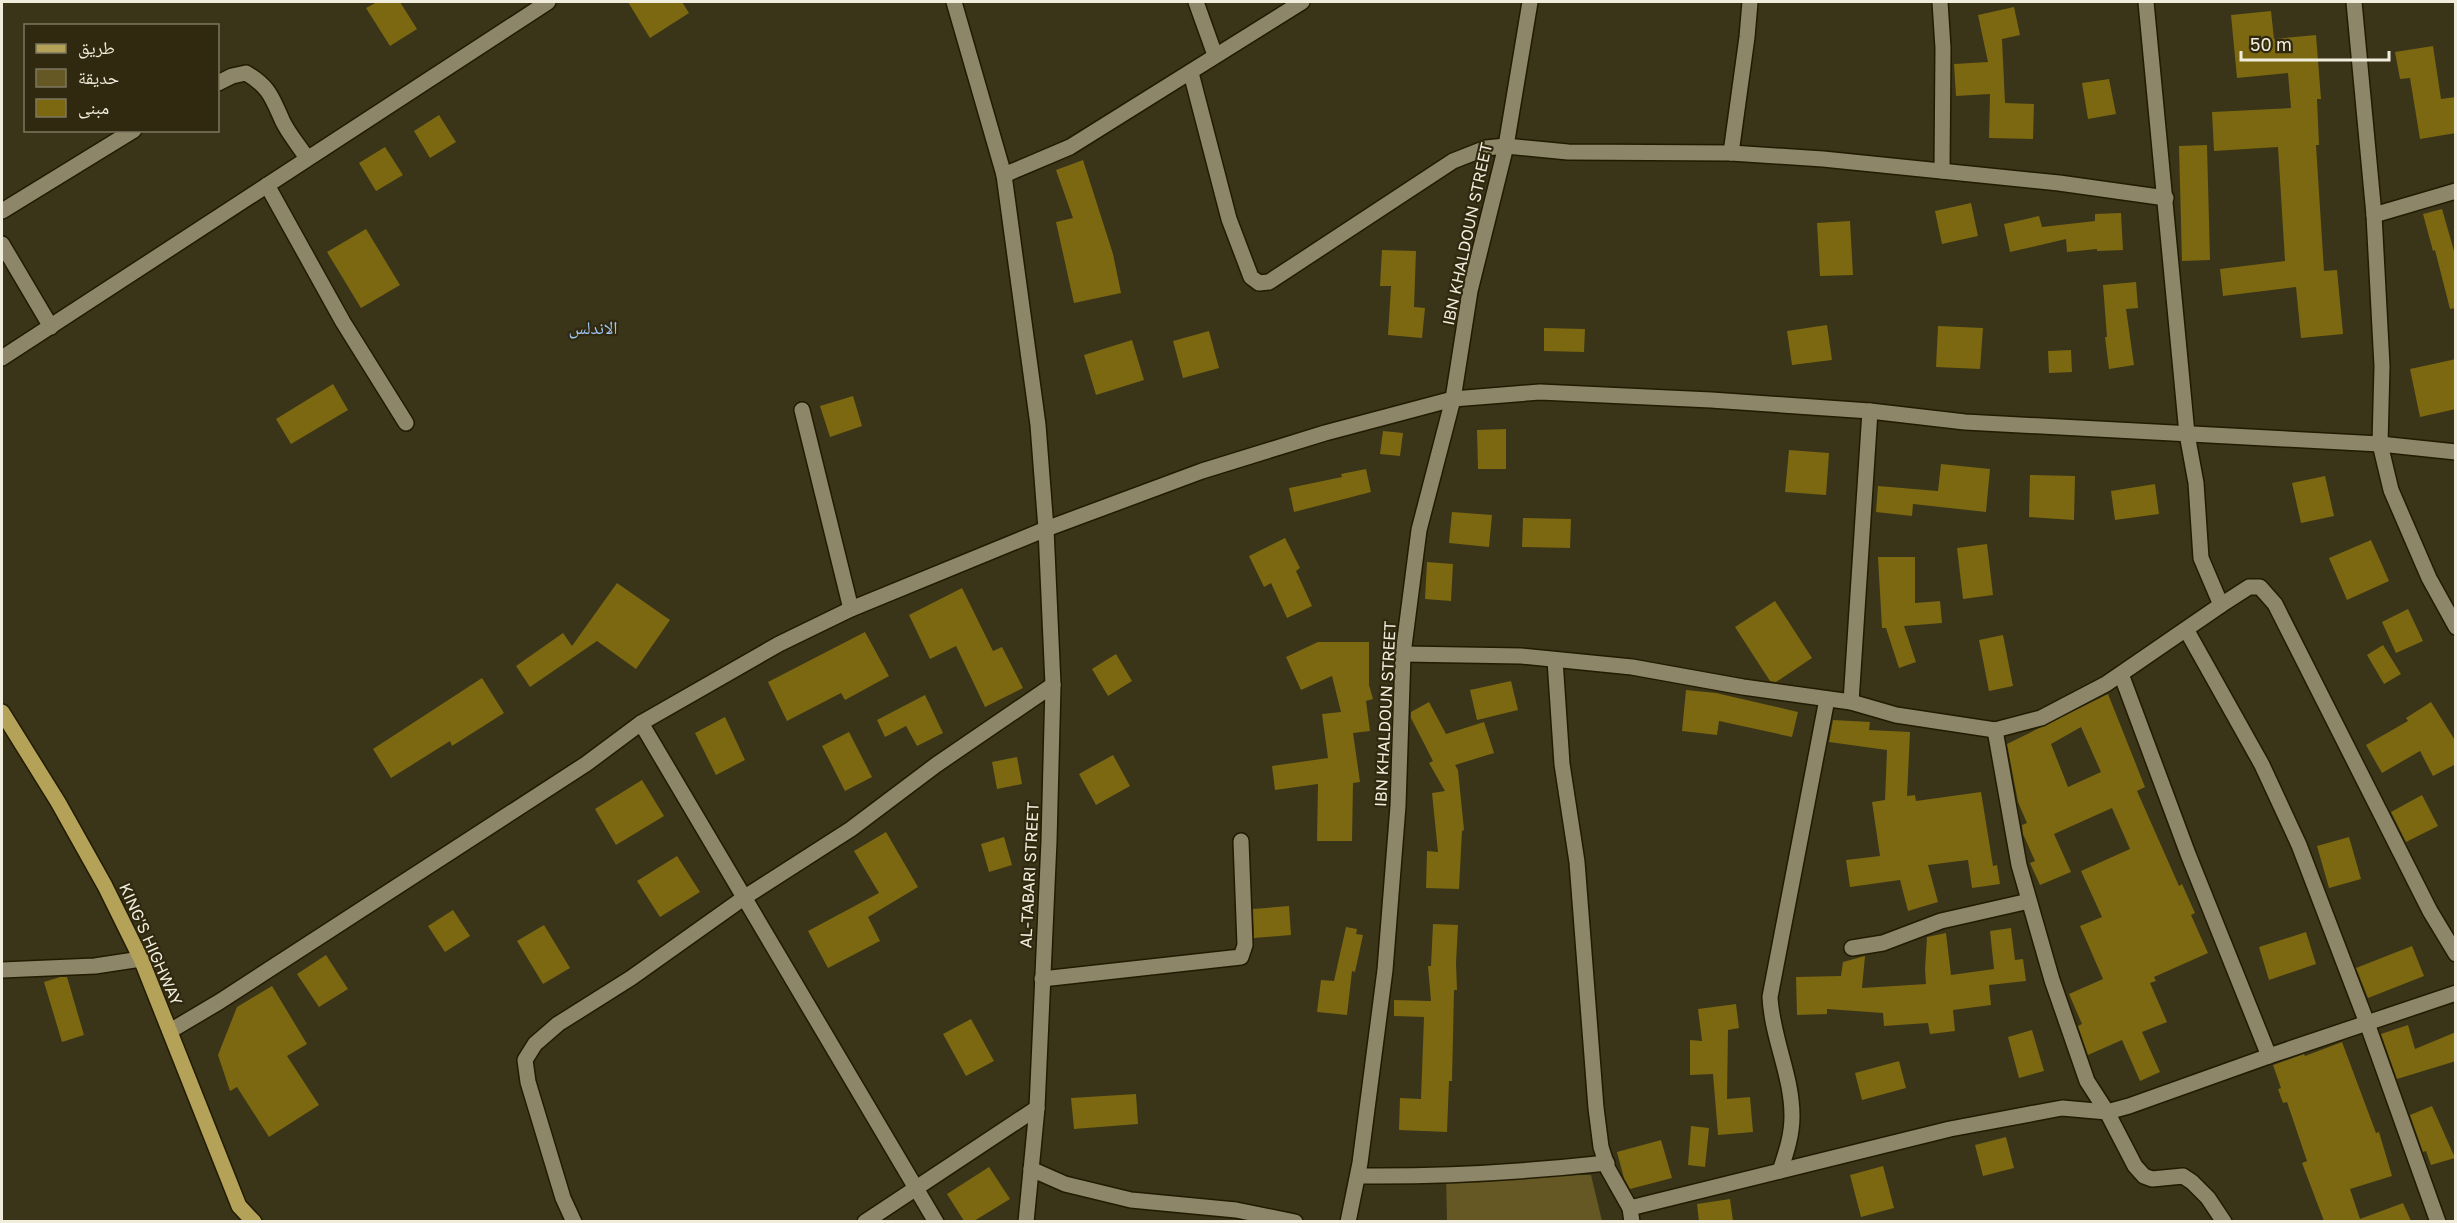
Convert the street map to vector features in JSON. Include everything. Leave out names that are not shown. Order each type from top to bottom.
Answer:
[{"type":"main road","name":"KING'S HIGHWAY","points":[[2,712],[58,802],[105,886],[141,959],[239,1214]]},
{"type":"main road","points":[[239,1214],[254,1221]]},
{"type":"street","points":[[2,358],[548,2]]},
{"type":"street","name":"AL-TABARI STREET","points":[[954,2],[1004,175],[1038,425],[1046,529],[1053,685],[1049,841],[1037,1108],[1026,1221]]},
{"type":"street","points":[[1196,2],[1215,55]]},
{"type":"street","points":[[1004,175],[1070,147],[1302,2]]},
{"type":"street","name":"IBN KHALDOUN STREET","points":[[1348,1221],[1358,1176],[1385,970],[1398,806],[1403,654],[1419,530],[1454,399],[1470,291],[1506,146],[1530,2]]},
{"type":"street","points":[[1731,153],[1750,2]]},
{"type":"street","points":[[1940,2],[1942,171]]},
{"type":"street","points":[[2146,2],[2187,434],[2196,483],[2201,558],[2221,605]]},
{"type":"street","points":[[2354,2],[2374,215],[2382,366],[2380,444],[2391,490],[2429,578],[2456,627]]},
{"type":"street","points":[[1191,73],[1229,219],[1251,277],[1259,283],[1269,282],[1453,161],[1471,153],[1506,146],[1568,152],[1731,153],[1823,159],[2059,183],[2166,198]]},
{"type":"street","points":[[219,82],[232,76],[246,74],[262,83],[275,100],[284,123],[307,158]]},
{"type":"street","points":[[2,212],[131,132]]},
{"type":"street","points":[[267,185],[343,322],[406,423]]},
{"type":"street","points":[[2374,215],[2456,191]]},
{"type":"street","points":[[2,244],[51,327]]},
{"type":"street","points":[[170,1031],[219,1002],[586,765],[641,723],[779,644],[851,609],[1046,529],[1202,471],[1325,433],[1454,399],[1540,392],[1712,400],[1870,411],[1965,422],[2380,444],[2456,452]]},
{"type":"street","points":[[802,410],[851,609]]},
{"type":"street","points":[[1851,702],[1870,411]]},
{"type":"street","points":[[1403,654],[1521,656],[1632,667],[1743,687],[1851,702],[1896,715],[1995,730],[2041,718],[2121,674],[2249,587],[2260,587],[2275,604],[2408,869],[2456,954]]},
{"type":"street","points":[[2187,631],[2262,765],[2290,825],[2318,892],[2367,1023],[2438,1221]]},
{"type":"street","points":[[1555,660],[1562,764],[1578,873],[1601,1147],[1631,1215],[1689,1195],[1950,1129],[2045,1111],[2079,1108],[2107,1112],[2456,993]]},
{"type":"street","points":[[2121,674],[2188,854],[2270,1056]]},
{"type":"street","points":[[574,1221],[563,1198],[528,1082],[525,1060],[535,1044],[558,1024],[631,978],[745,897],[851,829],[936,765],[1053,685]]},
{"type":"street","points":[[1780,1171],[1790,1140],[1791,1098],[1771,1018],[1770,997],[1827,699]]},
{"type":"street","points":[[641,723],[936,1221]]},
{"type":"street","points":[[1995,730],[2019,865],[2052,980],[2087,1081],[2107,1112],[2135,1166],[2144,1176],[2152,1179],[2183,1176],[2208,1198],[2224,1221]]},
{"type":"street","points":[[1042,979],[1241,957],[1245,945],[1241,841]]},
{"type":"street","points":[[1852,948],[1883,942],[1941,921],[2029,901]]},
{"type":"street","points":[[2,970],[95,966],[141,959]]},
{"type":"street","points":[[865,1221],[1037,1108]]},
{"type":"street","points":[[1358,1176],[1420,1177],[1534,1171],[1607,1163]]},
{"type":"street","points":[[1031,1168],[1065,1184],[1131,1200],[1226,1208],[1295,1221]]},
{"type":"green space","points":[[1591,1175],[1602,1221],[1447,1221],[1446,1176]]},
{"type":"building","points":[[377,2],[400,2],[417,29],[390,46],[366,8]]},
{"type":"building","points":[[628,2],[682,2],[689,13],[650,38]]},
{"type":"building","points":[[2014,7],[2020,35],[2002,39],[2005,103],[2034,104],[2033,139],[1989,138],[1990,94],[1956,96],[1954,64],[1988,62],[1978,15]]},
{"type":"building","points":[[2271,11],[2274,39],[2316,35],[2321,99],[2317,99],[2319,145],[2316,145],[2324,271],[2337,270],[2343,334],[2301,338],[2296,287],[2223,296],[2220,269],[2285,261],[2278,147],[2214,151],[2212,112],[2291,108],[2288,73],[2237,78],[2231,15]]},
{"type":"building","points":[[2433,46],[2441,99],[2456,97],[2456,133],[2420,139],[2410,78],[2400,79],[2395,52]]},
{"type":"building","points":[[2109,79],[2116,114],[2088,119],[2082,83]]},
{"type":"building","points":[[439,115],[456,142],[430,158],[414,131]]},
{"type":"building","points":[[2207,145],[2210,260],[2182,261],[2179,146]]},
{"type":"building","points":[[385,147],[403,175],[376,191],[359,163]]},
{"type":"building","points":[[1083,160],[1113,254],[1121,293],[1074,303],[1056,222],[1073,218],[1056,170]]},
{"type":"building","points":[[1971,203],[1978,236],[1942,244],[1935,211]]},
{"type":"building","points":[[2442,209],[2456,258],[2456,308],[2450,309],[2423,214]]},
{"type":"building","points":[[2121,213],[2123,250],[2097,251],[2097,249],[2067,252],[2066,239],[2010,252],[2004,224],[2039,216],[2042,227],[2095,221],[2095,214]]},
{"type":"building","points":[[1850,221],[1853,275],[1820,276],[1817,223]]},
{"type":"building","points":[[366,229],[400,285],[361,308],[327,252]]},
{"type":"building","points":[[1382,250],[1416,251],[1414,307],[1425,308],[1422,338],[1388,335],[1391,286],[1380,286]]},
{"type":"building","points":[[2136,282],[2138,308],[2126,309],[2134,365],[2109,369],[2103,285]]},
{"type":"building","points":[[1827,325],[1832,360],[1792,365],[1787,331]]},
{"type":"building","points":[[1938,326],[1983,328],[1980,369],[1936,367]]},
{"type":"building","points":[[1544,328],[1585,329],[1584,352],[1544,351]]},
{"type":"building","points":[[1209,331],[1219,368],[1183,378],[1173,341]]},
{"type":"building","points":[[1132,340],[1144,380],[1096,395],[1084,355]]},
{"type":"building","points":[[2071,350],[2072,372],[2049,373],[2048,351]]},
{"type":"building","points":[[2456,359],[2456,409],[2420,417],[2410,369]]},
{"type":"building","points":[[333,384],[348,410],[291,444],[276,419]]},
{"type":"building","points":[[853,396],[862,426],[830,437],[820,406]]},
{"type":"building","points":[[1506,429],[1506,469],[1478,469],[1477,430]]},
{"type":"building","points":[[1383,431],[1403,433],[1400,456],[1380,454]]},
{"type":"building","points":[[1789,450],[1829,453],[1826,495],[1785,492]]},
{"type":"building","points":[[1941,464],[1990,469],[1986,512],[1913,504],[1912,516],[1876,512],[1878,486],[1938,491]]},
{"type":"building","points":[[1366,469],[1371,492],[1294,512],[1289,488],[1342,477],[1341,474]]},
{"type":"building","points":[[2030,475],[2075,476],[2074,520],[2029,517]]},
{"type":"building","points":[[2325,476],[2334,516],[2301,523],[2292,483]]},
{"type":"building","points":[[2155,484],[2159,514],[2115,520],[2111,491]]},
{"type":"building","points":[[1452,512],[1492,515],[1489,547],[1449,543]]},
{"type":"building","points":[[1523,518],[1571,519],[1570,548],[1522,547]]},
{"type":"building","points":[[1285,538],[1300,568],[1296,571],[1312,606],[1287,618],[1271,583],[1264,587],[1249,556]]},
{"type":"building","points":[[2371,540],[2389,581],[2347,600],[2329,558]]},
{"type":"building","points":[[1987,544],[1993,595],[1963,599],[1957,548]]},
{"type":"building","points":[[1878,557],[1915,557],[1915,603],[1940,601],[1942,623],[1904,626],[1916,662],[1899,668],[1886,628],[1882,628]]},
{"type":"building","points":[[1427,562],[1453,564],[1451,601],[1425,599]]},
{"type":"building","points":[[617,583],[670,620],[636,669],[597,641],[530,687],[516,666],[563,633],[572,646]]},
{"type":"building","points":[[962,588],[993,651],[1002,647],[1023,688],[985,707],[956,646],[930,659],[909,615]]},
{"type":"building","points":[[1775,601],[1812,658],[1776,682],[1770,681],[1735,627]]},
{"type":"building","points":[[2408,609],[2423,641],[2396,653],[2382,622]]},
{"type":"building","points":[[865,632],[889,676],[845,700],[841,693],[787,721],[768,682]]},
{"type":"building","points":[[2003,635],[2013,686],[1989,691],[1979,640]]},
{"type":"building","points":[[1318,642],[1369,642],[1369,685],[1373,699],[1366,701],[1370,731],[1353,733],[1360,782],[1353,783],[1352,841],[1317,841],[1318,784],[1275,790],[1272,766],[1328,758],[1322,714],[1341,712],[1332,676],[1301,690],[1286,657]]},
{"type":"building","points":[[2383,645],[2401,674],[2384,684],[2367,655]]},
{"type":"building","points":[[1116,654],[1132,681],[1108,696],[1092,669]]},
{"type":"building","points":[[482,678],[504,713],[452,746],[450,741],[391,778],[373,749]]},
{"type":"building","points":[[1511,681],[1518,710],[1477,720],[1470,690]]},
{"type":"building","points":[[1686,690],[1716,693],[1798,712],[1792,737],[1719,721],[1717,735],[1682,731]]},
{"type":"building","points":[[2108,694],[2145,787],[2137,791],[2179,886],[2182,884],[2195,913],[2191,915],[2208,953],[2154,977],[2156,981],[2150,983],[2167,1022],[2142,1032],[2160,1072],[2140,1081],[2122,1040],[2088,1055],[2078,1026],[2082,1024],[2069,994],[2103,979],[2080,926],[2102,917],[2081,871],[2130,849],[2112,808],[2054,834],[2071,872],[2040,885],[2030,863],[2035,861],[2023,834],[2022,825],[2027,823],[2018,802],[2007,744]],"holes":[[[2081,727],[2101,772],[2068,787],[2051,744]]]},
{"type":"building","points":[[925,695],[943,733],[917,746],[906,726],[885,737],[877,720]]},
{"type":"building","points":[[1429,702],[1446,734],[1484,722],[1494,753],[1455,765],[1458,770],[1464,830],[1462,831],[1459,889],[1426,888],[1427,851],[1438,852],[1432,793],[1445,791],[1429,763],[1433,761],[1411,718],[1411,712]]},
{"type":"building","points":[[2431,702],[2456,742],[2456,764],[2433,776],[2420,751],[2382,773],[2366,745],[2408,721],[2406,718]]},
{"type":"building","points":[[725,717],[745,760],[716,775],[695,733]]},
{"type":"building","points":[[1833,720],[1870,722],[1869,730],[1910,732],[1907,796],[1915,795],[1916,801],[1981,792],[1993,866],[1997,865],[2000,884],[1972,888],[1968,860],[1928,865],[1938,902],[1908,911],[1900,880],[1850,887],[1846,860],[1880,856],[1872,802],[1885,800],[1887,750],[1829,742]]},
{"type":"building","points":[[849,732],[872,777],[845,791],[822,746]]},
{"type":"building","points":[[1113,755],[1130,786],[1096,805],[1079,774]]},
{"type":"building","points":[[1017,757],[1022,784],[997,789],[992,762]]},
{"type":"building","points":[[642,780],[664,816],[616,845],[595,809]]},
{"type":"building","points":[[2422,795],[2438,826],[2406,842],[2391,812]]},
{"type":"building","points":[[886,832],[918,887],[868,917],[880,941],[828,968],[808,931],[879,893],[854,851]]},
{"type":"building","points":[[1004,837],[1012,865],[989,872],[981,844]]},
{"type":"building","points":[[2349,837],[2361,879],[2329,888],[2317,846]]},
{"type":"building","points":[[677,856],[700,892],[660,917],[637,881]]},
{"type":"building","points":[[1289,906],[1291,935],[1254,938],[1253,909]]},
{"type":"building","points":[[453,910],[470,936],[445,952],[428,926]]},
{"type":"building","points":[[1433,924],[1458,925],[1457,990],[1454,990],[1452,1081],[1449,1081],[1447,1132],[1399,1130],[1400,1098],[1421,1099],[1424,1017],[1394,1016],[1394,1000],[1431,1001],[1428,966],[1431,966]]},
{"type":"building","points":[[544,925],[570,968],[543,984],[517,941]]},
{"type":"building","points":[[1346,927],[1357,929],[1356,934],[1363,935],[1355,972],[1352,971],[1347,1015],[1317,1012],[1321,980],[1334,981]]},
{"type":"building","points":[[2011,928],[2015,960],[2023,959],[2026,981],[1989,985],[1991,1005],[1953,1010],[1955,1031],[1930,1034],[1928,1023],[1884,1026],[1883,1013],[1827,1009],[1827,1014],[1797,1015],[1796,977],[1841,976],[1843,962],[1865,956],[1862,988],[1926,984],[1927,937],[1946,933],[1951,975],[1994,969],[1990,931]]},
{"type":"building","points":[[2306,932],[2316,964],[2269,980],[2259,947]]},
{"type":"building","points":[[2412,946],[2424,976],[2368,998],[2356,968]]},
{"type":"building","points":[[326,955],[348,989],[319,1007],[297,974]]},
{"type":"building","points":[[67,977],[84,1035],[62,1042],[44,982]]},
{"type":"building","points":[[272,986],[307,1044],[287,1056],[319,1105],[269,1137],[237,1087],[230,1091],[218,1055],[237,1007]]},
{"type":"building","points":[[1736,1004],[1739,1028],[1728,1030],[1727,1099],[1750,1097],[1753,1132],[1718,1135],[1713,1074],[1690,1075],[1690,1040],[1702,1041],[1698,1009]]},
{"type":"building","points":[[971,1019],[994,1061],[966,1076],[943,1034]]},
{"type":"building","points":[[2408,1025],[2415,1049],[2456,1032],[2456,1061],[2397,1079],[2381,1034]]},
{"type":"building","points":[[2032,1030],[2044,1071],[2019,1078],[2008,1037]]},
{"type":"building","points":[[2342,1042],[2376,1133],[2379,1132],[2392,1176],[2350,1189],[2360,1219],[2403,1203],[2411,1221],[2324,1221],[2302,1163],[2307,1161],[2287,1102],[2283,1103],[2278,1089],[2281,1088],[2273,1065]]},
{"type":"building","points":[[1899,1061],[1906,1088],[1862,1100],[1855,1073]]},
{"type":"building","points":[[1136,1094],[1138,1124],[1074,1129],[1071,1098]]},
{"type":"building","points":[[2432,1106],[2455,1158],[2431,1165],[2426,1151],[2423,1152],[2410,1115]]},
{"type":"building","points":[[1691,1126],[1709,1128],[1705,1167],[1688,1165]]},
{"type":"building","points":[[2006,1137],[2014,1168],[1983,1176],[1975,1145]]},
{"type":"building","points":[[1661,1140],[1672,1178],[1630,1189],[1624,1178],[1617,1152]]},
{"type":"building","points":[[1883,1166],[1894,1208],[1861,1217],[1850,1175]]},
{"type":"building","points":[[989,1167],[1010,1199],[974,1221],[964,1221],[947,1194]]},
{"type":"building","points":[[1730,1199],[1733,1221],[1699,1221],[1697,1204]]},
{"type":"district","name":"الاندلس","points":[[593,327]]}]
